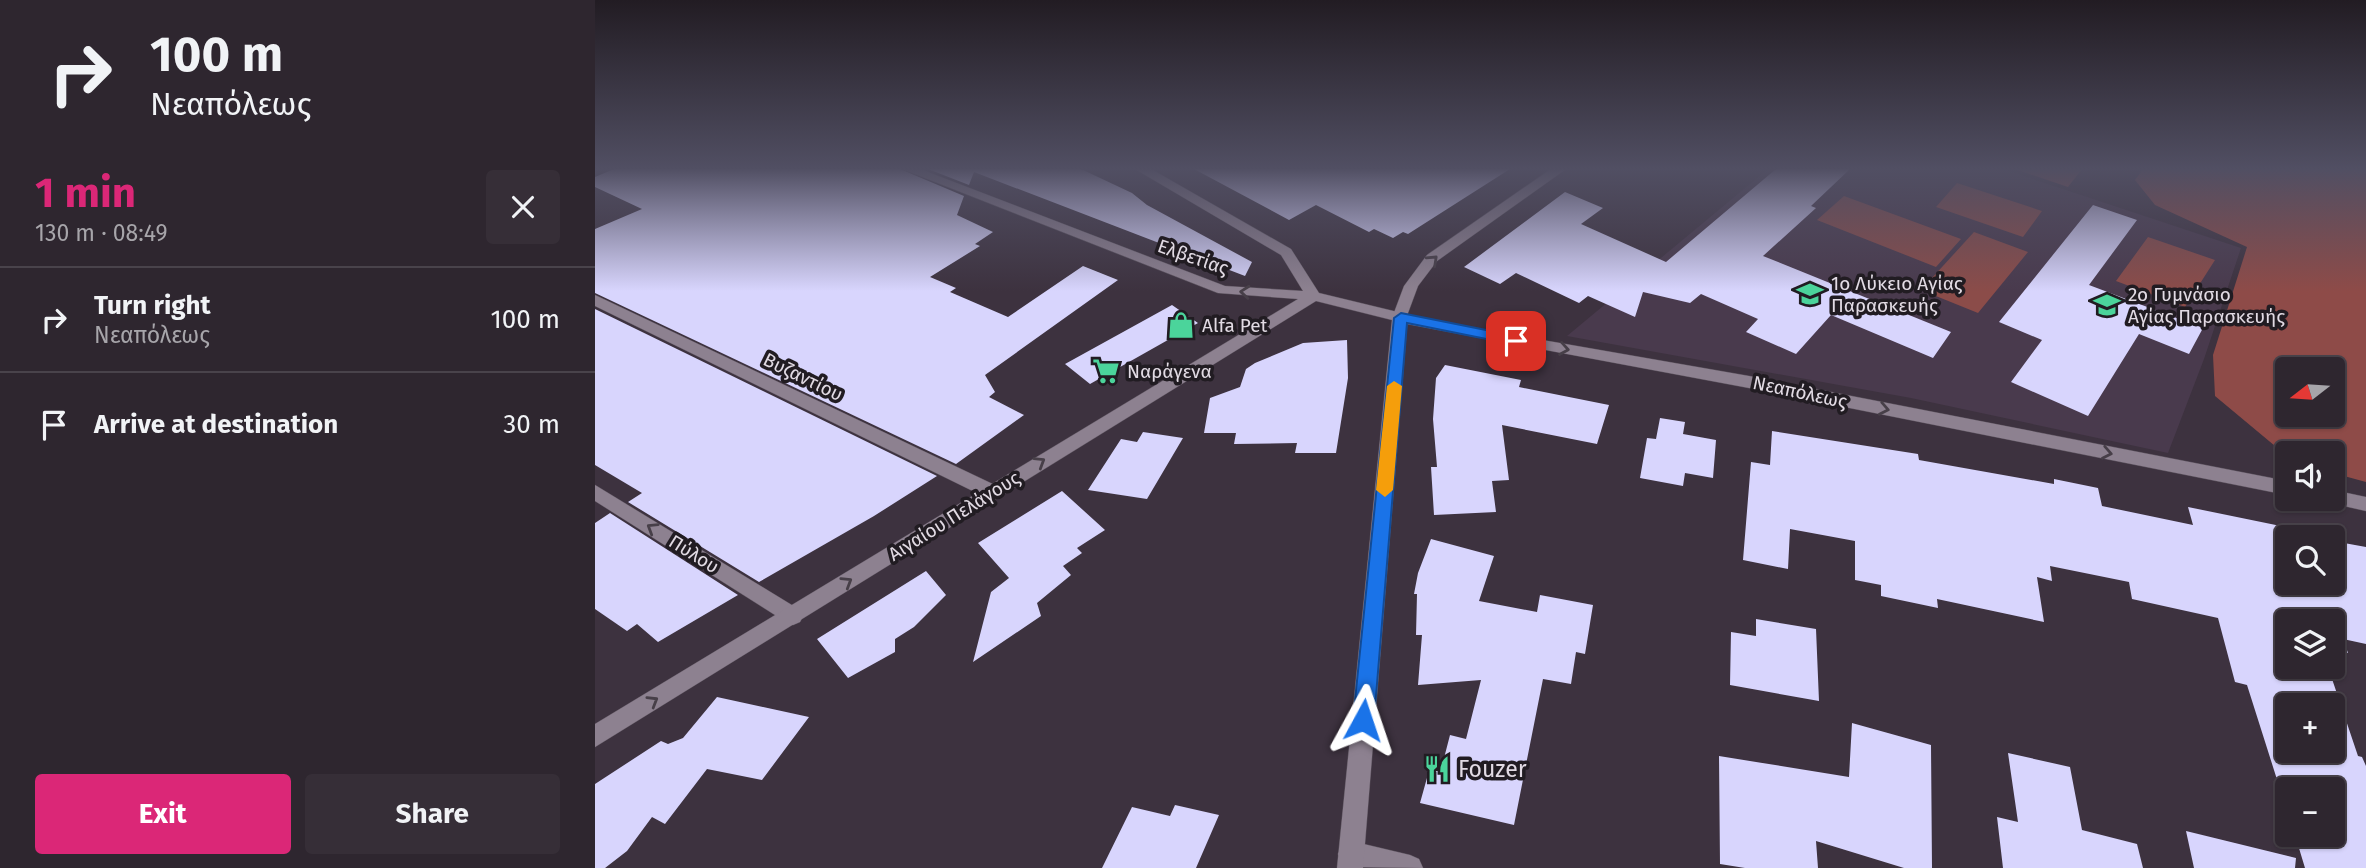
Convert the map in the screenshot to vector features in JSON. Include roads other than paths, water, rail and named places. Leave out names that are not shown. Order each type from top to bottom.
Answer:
[{"type":"street","name":"Ελβετίας","points":[[1014,210],[1223,289],[1314,296]]},
{"type":"street","points":[[1212,210],[1286,252],[1314,296]]},
{"type":"street","points":[[1410,868],[1350,861],[1401,318],[1411,286],[1432,258],[1502,210]]},
{"type":"street","name":"Νεαπόλεως","points":[[1314,296],[1439,327],[1749,382],[2275,486]]},
{"type":"street","name":"Αιγαίου Πελάγους","points":[[595,736],[1314,296]]},
{"type":"street","name":"Βυζαντίου","points":[[595,300],[992,492]]},
{"type":"street","name":"Πύλου","points":[[595,492],[793,616]]},
{"type":"street","points":[[2345,500],[2366,504]]},
{"type":"place","name":"1ο Λύκειο Αγίας Παρασκευής","points":[[1810,294]]},
{"type":"place","name":"2ο Γυμνάσιο Αγίας Παρασκευής","points":[[2107,305]]},
{"type":"place","name":"Alfa Pet","points":[[1181,325]]},
{"type":"place","name":"Ναράγενα","points":[[1106,371]]},
{"type":"place","name":"Fouzer","points":[[1437,769]]}]
